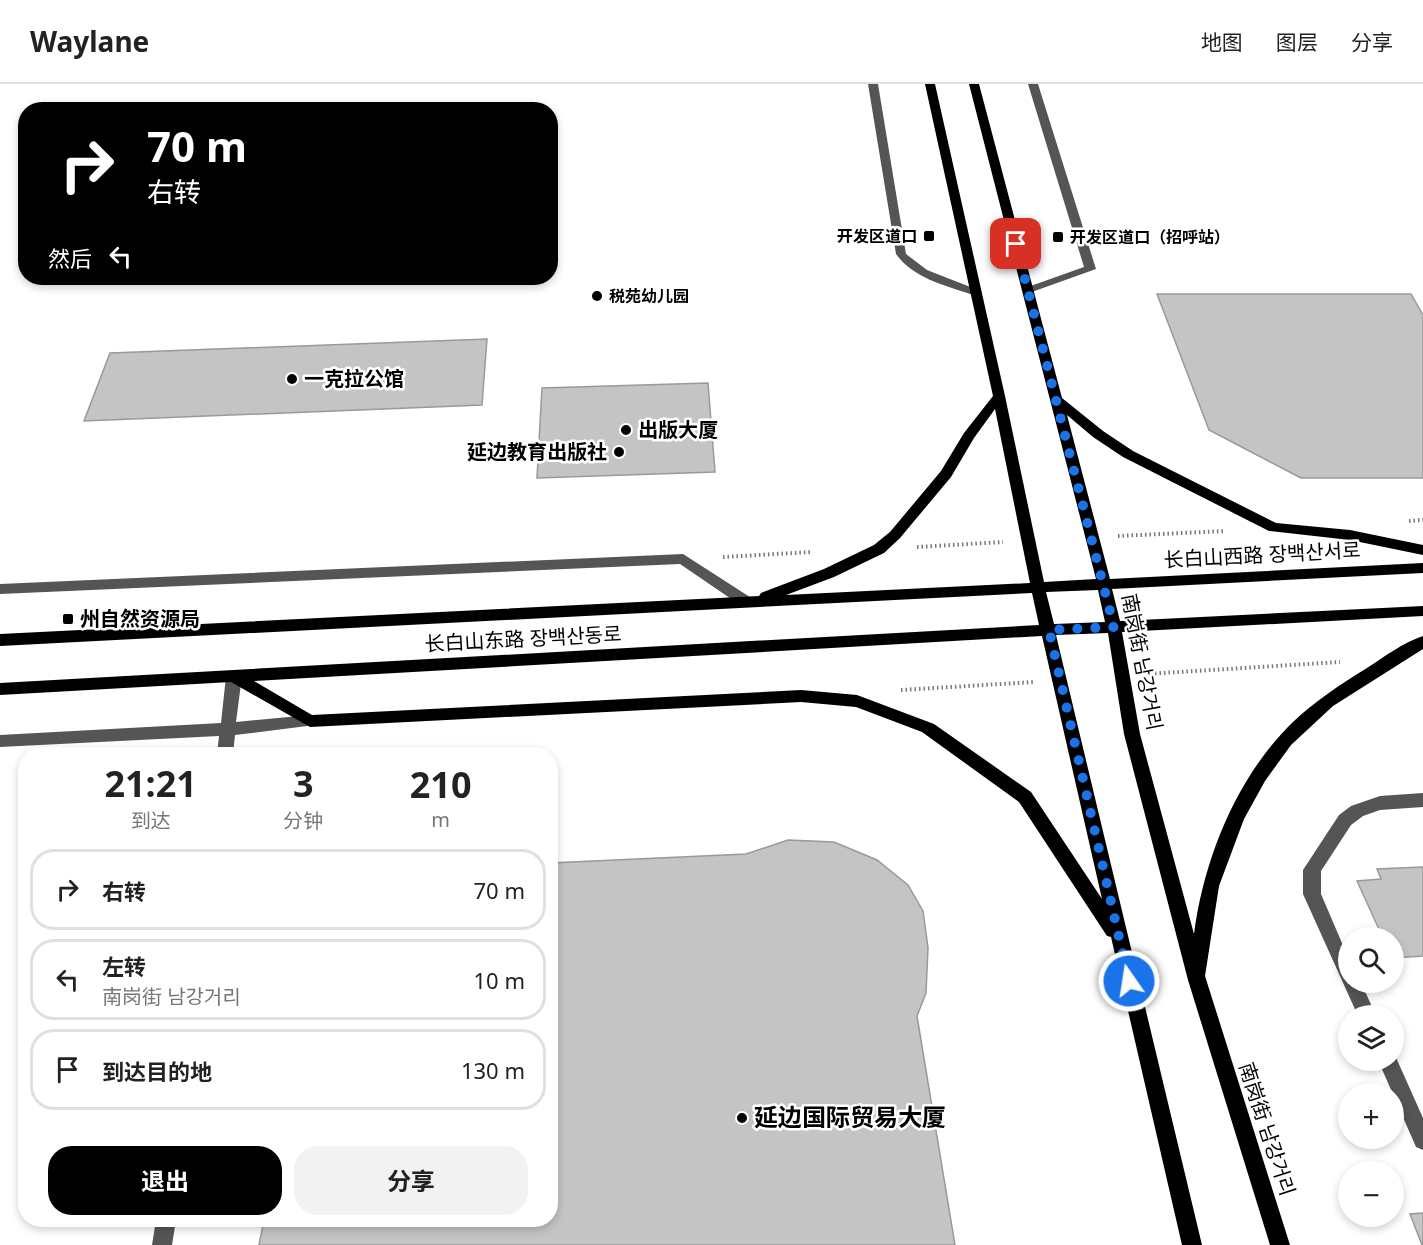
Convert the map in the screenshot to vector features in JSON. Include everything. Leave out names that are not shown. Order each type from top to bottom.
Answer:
[{"type":"main road","points":[[930,84],[974,292],[999,396],[1038,588],[1192,1245]]},
{"type":"main road","name":"南岗街 남강거리","points":[[974,84],[1104,585],[1114,627],[1132,734],[1197,980],[1280,1245]]},
{"type":"main road","points":[[748,603],[820,577],[879,549],[895,535],[927,498],[999,396]]},
{"type":"main road","points":[[1055,398],[1098,434],[1128,454],[1274,528],[1350,535],[1423,550]]},
{"type":"main road","name":"长白山西路 장백산서로","points":[[1038,588],[1423,568]]},
{"type":"main road","name":"长白山东路 장백산동로","points":[[0,640],[1038,588]]},
{"type":"main road","points":[[1114,627],[1423,611]]},
{"type":"main road","name":"长白山东路 장백산동로","points":[[0,689],[1114,627]]},
{"type":"main road","points":[[1197,980],[1213,877],[1238,816],[1262,772],[1298,727],[1359,680],[1423,642]]},
{"type":"main road","points":[[234,676],[310,721],[801,696],[857,701],[928,728],[1025,797],[1118,937]]},
{"type":"street","points":[[873,84],[901,254],[905,262],[919,270],[974,292]]},
{"type":"street","points":[[1029,290],[1090,269],[1033,84]]},
{"type":"street","points":[[0,589],[683,559],[748,603]]},
{"type":"street","points":[[226,747],[234,676]]},
{"type":"street","points":[[0,741],[228,729],[310,721]]},
{"type":"street","points":[[1338,953],[1312,894],[1312,870],[1345,820],[1357,811],[1380,803],[1423,800]]},
{"type":"street","points":[[1392,1071],[1423,1140]]},
{"type":"street","points":[[162,1245],[165,1227]]},
{"type":"building","points":[[1157,294],[1411,294],[1423,315],[1423,478],[1301,478],[1209,430]]},
{"type":"building","name":"一克拉公馆","points":[[487,339],[482,405],[84,421],[110,353]]},
{"type":"building","name":"出版大厦","points":[[708,383],[715,472],[537,478],[542,388]]},
{"type":"building","name":"延边国际贸易大厦","points":[[788,840],[834,842],[877,860],[908,885],[923,911],[928,948],[926,993],[917,1016],[955,1245],[259,1245],[263,1227],[558,1227],[558,863],[746,854]]},
{"type":"building","points":[[1423,867],[1423,956],[1404,957],[1404,927],[1378,927],[1357,881],[1381,879],[1377,869]]},
{"type":"building","points":[[1423,1213],[1423,1245],[1422,1245],[1410,1214]]},
{"type":"place","name":"开发区道口","points":[[929,236]]},
{"type":"place","name":"开发区道口（招呼站）","points":[[1058,237]]},
{"type":"place","name":"税苑幼儿园","points":[[597,296]]},
{"type":"place","name":"一克拉公馆","points":[[292,379]]},
{"type":"place","name":"出版大厦","points":[[626,430]]},
{"type":"place","name":"延边教育出版社","points":[[619,452]]},
{"type":"place","name":"州自然资源局","points":[[68,619]]},
{"type":"place","name":"延边国际贸易大厦","points":[[742,1118]]},
{"type":"route","points":[[1016,244],[1114,627],[1049,630],[1129,981]]}]
